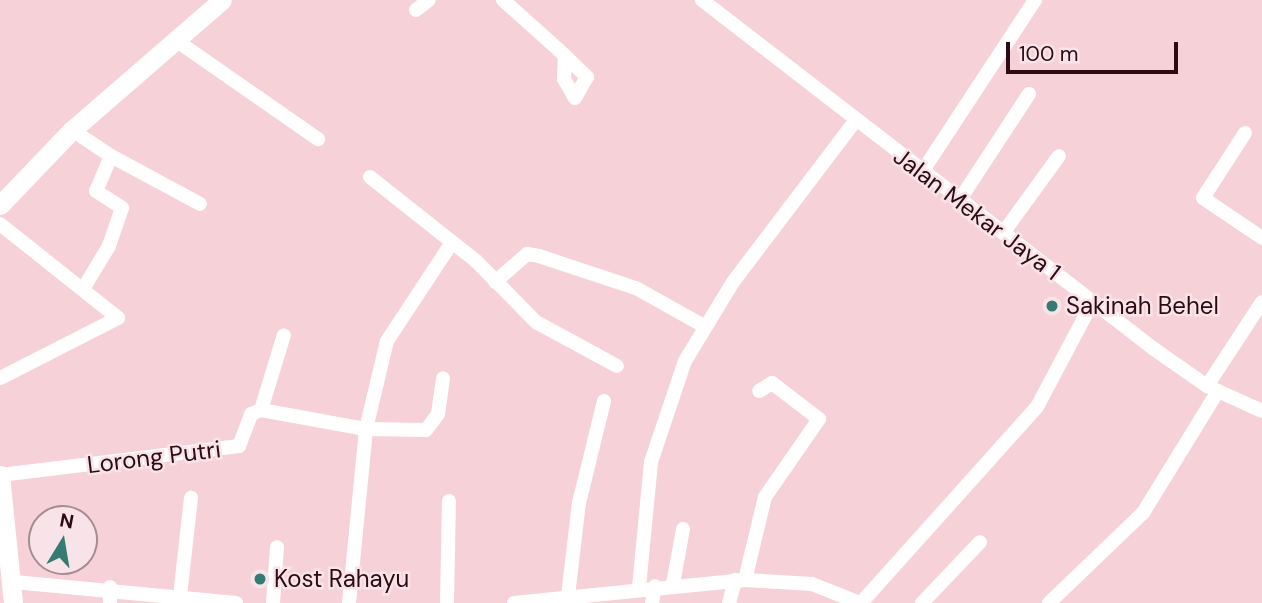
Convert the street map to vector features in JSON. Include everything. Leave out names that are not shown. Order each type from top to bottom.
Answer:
[{"type":"main road","points":[[2,199],[72,130],[222,0]]},
{"type":"main road","points":[[0,475],[14,582],[13,603]]},
{"type":"street","points":[[416,10],[429,0]]},
{"type":"street","points":[[505,0],[565,56]]},
{"type":"street","points":[[922,172],[1035,0]]},
{"type":"street","name":"Jalan Mekar Jaya 1","points":[[706,1],[1092,303],[1212,388],[1262,411]]},
{"type":"street","points":[[177,41],[318,139]]},
{"type":"street","points":[[959,201],[1030,94]]},
{"type":"street","points":[[639,587],[651,462],[704,326],[856,120]]},
{"type":"street","points":[[72,130],[111,156],[200,204]]},
{"type":"street","points":[[1245,132],[1202,198],[1262,238]]},
{"type":"street","points":[[83,289],[122,214],[121,206],[96,191],[111,156]]},
{"type":"street","points":[[1003,233],[1059,156]]},
{"type":"street","points":[[370,177],[495,282],[536,323],[617,366]]},
{"type":"street","points":[[0,224],[83,289],[117,320],[0,378]]},
{"type":"street","points":[[349,603],[366,429],[387,341],[451,244]]},
{"type":"street","points":[[495,282],[527,254],[539,256],[636,288],[704,326]]},
{"type":"street","points":[[1049,603],[1143,513],[1262,302]]},
{"type":"street","points":[[514,603],[639,587],[740,580],[812,584],[860,603],[1037,407],[1092,303]]},
{"type":"street","points":[[284,335],[261,410],[366,429],[426,430],[439,414],[443,378]]},
{"type":"street","points":[[729,603],[740,580],[762,504],[819,419],[772,383],[759,391]]},
{"type":"street","points":[[568,596],[579,503],[604,401]]},
{"type":"street","name":"Lorong Putri","points":[[0,475],[239,446],[251,414],[261,410]]},
{"type":"street","points":[[180,596],[191,498]]},
{"type":"street","points":[[447,603],[449,501]]},
{"type":"street","points":[[673,584],[683,529]]},
{"type":"street","points":[[922,603],[980,542]]},
{"type":"street","points":[[273,603],[277,547]]},
{"type":"street","points":[[14,582],[110,587],[236,603]]},
{"type":"street","points":[[652,603],[655,586]]},
{"type":"street","points":[[110,587],[110,603]]},
{"type":"place","name":"Sakinah Behel","points":[[1052,306]]},
{"type":"place","name":"Kost Rahayu","points":[[260,579]]}]
